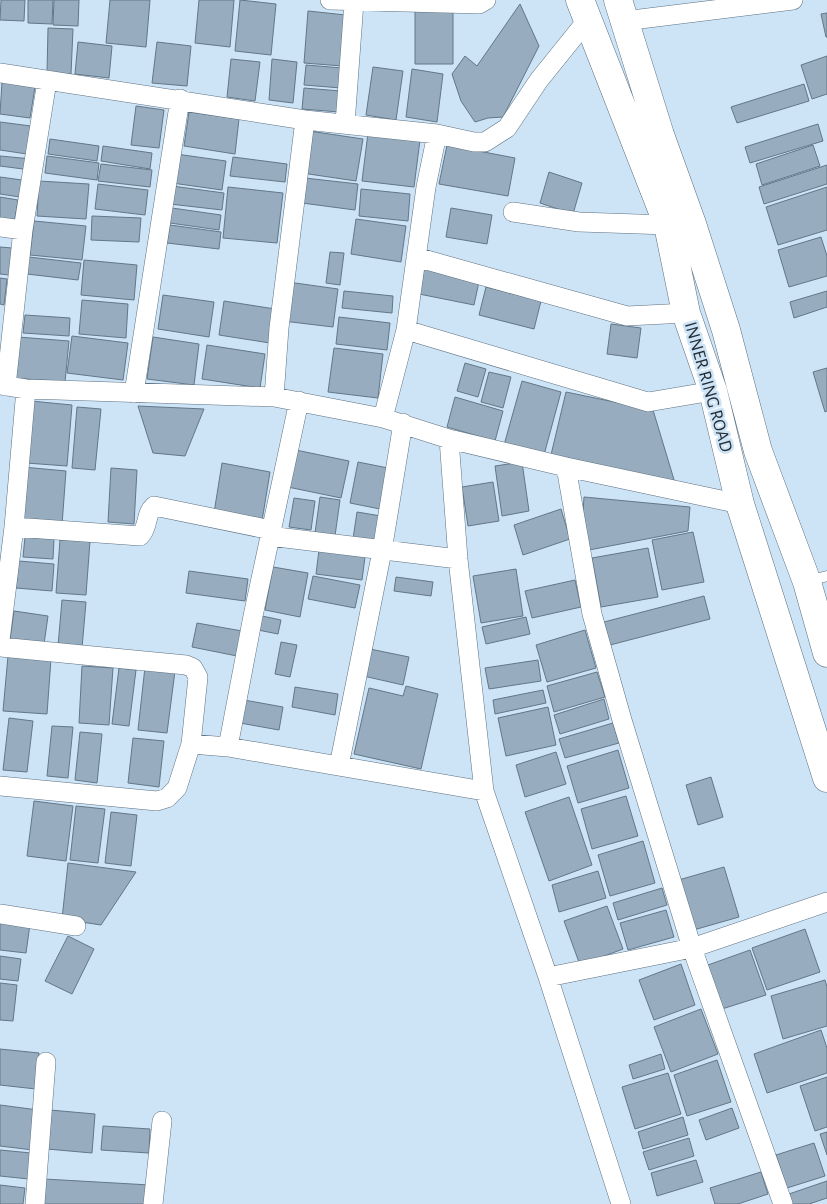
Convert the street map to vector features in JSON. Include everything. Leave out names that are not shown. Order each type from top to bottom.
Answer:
[{"type":"highway","name":"INNER RING ROAD","points":[[585,9],[668,224],[686,313],[713,391],[740,504],[827,778]]},
{"type":"highway","name":"INNER RING ROAD","points":[[621,11],[726,330],[758,451],[817,579],[827,653]]},
{"type":"street","points":[[330,0],[479,4],[486,0]]},
{"type":"street","points":[[621,11],[793,0]]},
{"type":"street","points":[[345,124],[354,2]]},
{"type":"street","points":[[0,73],[305,120],[437,134],[474,142],[485,142],[507,128],[585,9]]},
{"type":"street","points":[[47,81],[23,230],[3,386],[134,393],[274,397],[299,401],[383,418],[449,439],[566,467],[740,504]]},
{"type":"street","points":[[134,393],[180,100]]},
{"type":"street","points":[[274,397],[279,328],[305,120]]},
{"type":"street","points":[[383,418],[406,330],[426,187],[437,134]]},
{"type":"street","points":[[514,212],[579,222],[668,224]]},
{"type":"street","points":[[0,227],[23,230]]},
{"type":"street","points":[[416,257],[627,316],[686,313]]},
{"type":"street","points":[[406,330],[648,402],[713,391]]},
{"type":"street","points":[[0,640],[14,527],[26,388]]},
{"type":"street","points":[[228,747],[270,533],[299,401]]},
{"type":"street","points":[[338,766],[382,551],[403,423]]},
{"type":"street","points":[[449,439],[458,559],[484,791],[548,977],[621,1204]]},
{"type":"street","points":[[566,467],[592,614],[622,720],[692,948],[783,1204]]},
{"type":"street","points":[[14,527],[140,536],[146,530],[150,510],[154,506],[270,533],[382,551],[458,559]]},
{"type":"street","points":[[0,647],[186,665],[192,668],[198,677],[191,744],[177,788],[167,798],[157,801],[0,786]]},
{"type":"street","points":[[191,744],[228,747],[484,791]]},
{"type":"street","points":[[548,977],[692,948],[827,902]]},
{"type":"street","points":[[0,914],[76,926]]},
{"type":"street","points":[[35,1204],[46,1062]]},
{"type":"street","points":[[153,1204],[162,1121]]},
{"type":"building","points":[[1,0],[25,0],[24,21],[0,20]]},
{"type":"building","points":[[28,0],[53,0],[52,24],[28,23]]},
{"type":"building","points":[[54,0],[79,0],[78,26],[53,25]]},
{"type":"building","points":[[110,0],[150,0],[146,47],[106,43]]},
{"type":"building","points":[[199,0],[234,0],[230,47],[195,43]]},
{"type":"building","points":[[240,0],[276,4],[271,55],[235,51]]},
{"type":"building","points":[[520,4],[539,46],[503,117],[488,118],[475,122],[461,101],[452,74],[465,56],[477,66]]},
{"type":"building","points":[[453,9],[453,64],[415,64],[415,10]]},
{"type":"building","points":[[308,11],[346,15],[342,66],[304,63]]},
{"type":"building","points":[[827,13],[827,37],[826,37],[821,14]]},
{"type":"building","points":[[48,28],[73,29],[71,74],[47,73]]},
{"type":"building","points":[[78,42],[112,46],[109,78],[75,74]]},
{"type":"building","points":[[157,42],[191,46],[187,86],[152,83]]},
{"type":"building","points":[[827,56],[827,94],[812,99],[801,65]]},
{"type":"building","points":[[231,59],[260,62],[255,101],[227,97]]},
{"type":"building","points":[[272,59],[297,62],[293,103],[269,100]]},
{"type":"building","points":[[306,65],[342,68],[341,88],[304,85]]},
{"type":"building","points":[[373,67],[403,71],[396,120],[366,115]]},
{"type":"building","points":[[412,69],[443,74],[437,122],[406,117]]},
{"type":"building","points":[[2,82],[35,87],[30,118],[0,114]]},
{"type":"building","points":[[804,84],[809,101],[737,123],[731,107]]},
{"type":"building","points":[[304,88],[341,91],[339,112],[302,109]]},
{"type":"building","points":[[136,106],[164,110],[159,148],[131,145]]},
{"type":"building","points":[[189,112],[239,119],[235,154],[184,146]]},
{"type":"building","points":[[0,122],[31,126],[27,154],[0,150]]},
{"type":"building","points":[[818,124],[823,141],[750,163],[745,147]]},
{"type":"building","points":[[309,131],[363,139],[356,181],[302,173]]},
{"type":"building","points":[[368,133],[420,140],[414,187],[362,181]]},
{"type":"building","points":[[50,139],[99,146],[97,161],[48,154]]},
{"type":"building","points":[[447,145],[515,158],[508,196],[439,184]]},
{"type":"building","points":[[813,145],[820,166],[762,185],[756,164]]},
{"type":"building","points":[[103,146],[152,153],[150,169],[101,161]]},
{"type":"building","points":[[176,154],[226,161],[222,190],[172,183]]},
{"type":"building","points":[[0,156],[32,159],[31,170],[0,166]]},
{"type":"building","points":[[47,156],[99,163],[97,180],[45,173]]},
{"type":"building","points":[[233,157],[287,164],[285,182],[230,176]]},
{"type":"building","points":[[101,164],[152,170],[150,187],[98,181]]},
{"type":"building","points":[[827,165],[827,184],[764,204],[759,187]]},
{"type":"building","points":[[549,172],[582,183],[573,214],[540,203]]},
{"type":"building","points":[[0,177],[22,180],[20,197],[0,194]]},
{"type":"building","points":[[305,178],[358,184],[355,210],[302,203]]},
{"type":"building","points":[[39,181],[89,184],[86,219],[37,216]]},
{"type":"building","points":[[98,184],[148,190],[145,215],[95,209]]},
{"type":"building","points":[[172,186],[224,193],[222,210],[170,204]]},
{"type":"building","points":[[228,187],[283,193],[277,243],[223,238]]},
{"type":"building","points":[[827,187],[827,230],[778,245],[766,207]]},
{"type":"building","points":[[361,189],[410,194],[408,221],[359,216]]},
{"type":"building","points":[[0,197],[18,200],[14,224],[0,222]]},
{"type":"building","points":[[172,208],[221,215],[219,230],[170,223]]},
{"type":"building","points":[[451,208],[492,215],[487,244],[446,237]]},
{"type":"building","points":[[92,216],[141,218],[139,242],[91,240]]},
{"type":"building","points":[[356,219],[406,226],[401,262],[351,254]]},
{"type":"building","points":[[34,221],[86,226],[82,260],[30,255]]},
{"type":"building","points":[[170,225],[221,232],[219,249],[167,243]]},
{"type":"building","points":[[821,237],[827,256],[827,276],[789,287],[778,250]]},
{"type":"building","points":[[0,247],[12,248],[9,275],[0,274]]},
{"type":"building","points":[[330,252],[344,253],[340,285],[326,283]]},
{"type":"building","points":[[29,257],[81,263],[78,280],[27,274]]},
{"type":"building","points":[[84,260],[137,265],[134,300],[81,295]]},
{"type":"building","points":[[425,265],[480,277],[474,305],[419,294]]},
{"type":"building","points":[[0,278],[7,279],[4,305],[0,304]]},
{"type":"building","points":[[288,282],[338,289],[333,327],[283,321]]},
{"type":"building","points":[[486,287],[541,301],[534,329],[479,315]]},
{"type":"building","points":[[344,291],[393,296],[392,313],[342,308]]},
{"type":"building","points":[[827,291],[827,307],[794,318],[790,302]]},
{"type":"building","points":[[163,295],[214,302],[209,337],[158,329]]},
{"type":"building","points":[[82,300],[128,304],[126,338],[79,334]]},
{"type":"building","points":[[224,301],[275,309],[270,343],[219,335]]},
{"type":"building","points":[[25,315],[70,318],[69,336],[23,333]]},
{"type":"building","points":[[339,317],[390,323],[387,350],[336,344]]},
{"type":"building","points":[[611,324],[641,328],[637,358],[607,354]]},
{"type":"building","points":[[72,336],[128,343],[123,380],[67,373]]},
{"type":"building","points":[[18,337],[69,341],[65,382],[14,378]]},
{"type":"building","points":[[153,337],[199,344],[194,385],[147,379]]},
{"type":"building","points":[[207,345],[265,354],[260,388],[202,379]]},
{"type":"building","points":[[334,348],[383,354],[378,398],[328,392]]},
{"type":"building","points":[[465,363],[486,369],[478,397],[457,391]]},
{"type":"building","points":[[827,368],[827,411],[825,412],[813,372]]},
{"type":"building","points":[[489,372],[511,377],[503,408],[481,402]]},
{"type":"building","points":[[522,381],[561,392],[544,455],[504,445]]},
{"type":"building","points":[[566,392],[653,410],[675,483],[550,459]]},
{"type":"building","points":[[455,397],[503,411],[495,441],[447,427]]},
{"type":"building","points":[[31,401],[72,405],[67,466],[26,463]]},
{"type":"building","points":[[138,406],[204,409],[185,456],[153,453]]},
{"type":"building","points":[[77,407],[101,409],[95,470],[72,468]]},
{"type":"building","points":[[291,449],[349,461],[341,498],[283,486]]},
{"type":"building","points":[[358,462],[388,468],[380,509],[350,503]]},
{"type":"building","points":[[522,462],[529,511],[502,516],[495,466]]},
{"type":"building","points":[[222,463],[270,472],[262,521],[214,513]]},
{"type":"building","points":[[23,467],[66,471],[62,525],[18,521]]},
{"type":"building","points":[[111,468],[137,470],[134,524],[108,522]]},
{"type":"building","points":[[493,482],[499,521],[468,526],[462,487]]},
{"type":"building","points":[[320,497],[340,500],[335,536],[315,533]]},
{"type":"building","points":[[584,497],[690,507],[688,531],[589,550],[582,527]]},
{"type":"building","points":[[294,498],[315,501],[311,530],[289,527]]},
{"type":"building","points":[[561,509],[570,539],[523,555],[514,525]]},
{"type":"building","points":[[357,512],[381,516],[377,542],[353,539]]},
{"type":"building","points":[[693,532],[704,582],[662,590],[652,540]]},
{"type":"building","points":[[25,537],[54,539],[53,559],[23,557]]},
{"type":"building","points":[[60,540],[90,541],[86,595],[56,593]]},
{"type":"building","points":[[648,548],[658,597],[601,607],[592,558]]},
{"type":"building","points":[[319,550],[365,557],[362,580],[316,574]]},
{"type":"building","points":[[19,561],[54,564],[52,591],[16,588]]},
{"type":"building","points":[[273,567],[308,573],[300,617],[265,610]]},
{"type":"building","points":[[516,569],[523,616],[481,623],[473,576]]},
{"type":"building","points":[[189,571],[248,579],[245,601],[186,593]]},
{"type":"building","points":[[313,576],[360,585],[355,608],[308,599]]},
{"type":"building","points":[[396,577],[433,582],[431,596],[394,591]]},
{"type":"building","points":[[575,580],[581,607],[532,618],[525,591]]},
{"type":"building","points":[[704,596],[710,619],[610,645],[604,622]]},
{"type":"building","points":[[62,600],[86,602],[82,648],[58,646]]},
{"type":"building","points":[[14,611],[48,616],[44,644],[10,640]]},
{"type":"building","points":[[262,616],[281,620],[278,634],[258,630]]},
{"type":"building","points":[[526,617],[530,634],[486,644],[482,627]]},
{"type":"building","points":[[197,623],[242,631],[237,656],[192,647]]},
{"type":"building","points":[[585,630],[596,668],[547,682],[536,645]]},
{"type":"building","points":[[281,642],[297,645],[290,677],[275,674]]},
{"type":"building","points":[[365,648],[409,657],[403,685],[359,675]]},
{"type":"building","points":[[8,656],[51,659],[47,714],[3,711]]},
{"type":"building","points":[[538,660],[541,681],[489,689],[485,668]]},
{"type":"building","points":[[82,666],[113,668],[109,725],[79,723]]},
{"type":"building","points":[[145,667],[175,671],[167,733],[138,730]]},
{"type":"building","points":[[119,668],[136,670],[129,726],[112,724]]},
{"type":"building","points":[[597,672],[605,697],[554,712],[547,686]]},
{"type":"building","points":[[406,686],[438,694],[421,769],[354,754],[369,688],[403,696]]},
{"type":"building","points":[[295,687],[338,694],[335,715],[292,707]]},
{"type":"building","points":[[543,690],[546,703],[495,714],[493,700]]},
{"type":"building","points":[[604,699],[609,719],[560,734],[554,715]]},
{"type":"building","points":[[244,700],[283,707],[279,730],[240,723]]},
{"type":"building","points":[[548,707],[556,745],[506,756],[498,718]]},
{"type":"building","points":[[9,718],[33,721],[27,772],[3,770]]},
{"type":"building","points":[[613,723],[619,743],[565,758],[559,739]]},
{"type":"building","points":[[52,726],[73,727],[68,778],[47,776]]},
{"type":"building","points":[[80,732],[102,734],[97,783],[75,780]]},
{"type":"building","points":[[133,738],[164,741],[159,787],[128,783]]},
{"type":"building","points":[[618,750],[629,788],[578,803],[567,766]]},
{"type":"building","points":[[556,752],[566,784],[525,797],[516,765]]},
{"type":"building","points":[[711,777],[723,817],[698,825],[686,785]]},
{"type":"building","points":[[626,796],[638,836],[592,849],[581,809]]},
{"type":"building","points":[[569,797],[592,865],[549,881],[525,812]]},
{"type":"building","points":[[34,801],[73,806],[66,861],[27,856]]},
{"type":"building","points":[[76,806],[105,809],[98,863],[70,860]]},
{"type":"building","points":[[111,812],[137,815],[131,866],[105,863]]},
{"type":"building","points":[[643,841],[655,883],[610,896],[598,855]]},
{"type":"building","points":[[68,863],[136,872],[101,925],[62,919]]},
{"type":"building","points":[[724,867],[739,917],[690,931],[675,881]]},
{"type":"building","points":[[598,871],[606,898],[559,912],[552,885]]},
{"type":"building","points":[[662,888],[667,905],[618,920],[613,903]]},
{"type":"building","points":[[607,906],[623,949],[580,965],[564,921]]},
{"type":"building","points":[[666,910],[674,937],[628,950],[620,923]]},
{"type":"building","points":[[0,920],[30,924],[26,953],[0,950]]},
{"type":"building","points":[[805,929],[820,972],[767,990],[752,948]]},
{"type":"building","points":[[68,936],[94,949],[72,994],[45,981]]},
{"type":"building","points":[[750,950],[766,995],[722,1009],[708,965]]},
{"type":"building","points":[[0,956],[21,959],[18,981],[0,979]]},
{"type":"building","points":[[681,964],[695,1005],[654,1020],[639,980]]},
{"type":"building","points":[[825,980],[827,987],[827,1026],[783,1039],[771,996]]},
{"type":"building","points":[[0,983],[17,985],[13,1021],[0,1020]]},
{"type":"building","points":[[701,1009],[718,1054],[671,1072],[654,1027]]},
{"type":"building","points":[[821,1030],[827,1048],[827,1073],[767,1093],[754,1054]]},
{"type":"building","points":[[0,1049],[39,1053],[36,1089],[0,1085]]},
{"type":"building","points":[[661,1054],[665,1069],[633,1079],[629,1065]]},
{"type":"building","points":[[717,1060],[731,1102],[687,1116],[674,1075]]},
{"type":"building","points":[[668,1073],[681,1114],[635,1129],[622,1087]]},
{"type":"building","points":[[827,1077],[827,1127],[815,1131],[800,1086]]},
{"type":"building","points":[[0,1105],[38,1110],[33,1150],[0,1146]]},
{"type":"building","points":[[732,1108],[739,1128],[706,1140],[699,1120]]},
{"type":"building","points":[[50,1110],[95,1114],[92,1153],[47,1149]]},
{"type":"building","points":[[683,1117],[688,1135],[643,1149],[638,1132]]},
{"type":"building","points":[[103,1126],[150,1129],[149,1153],[101,1150]]},
{"type":"building","points":[[827,1132],[827,1155],[820,1134]]},
{"type":"building","points":[[689,1138],[694,1156],[649,1170],[643,1152]]},
{"type":"building","points":[[814,1143],[825,1176],[787,1188],[776,1155]]},
{"type":"building","points":[[0,1150],[31,1153],[29,1179],[0,1176]]},
{"type":"building","points":[[696,1160],[703,1182],[657,1196],[651,1173]]},
{"type":"building","points":[[761,1172],[768,1194],[738,1204],[715,1204],[710,1188]]},
{"type":"building","points":[[44,1179],[150,1185],[149,1204],[43,1204]]},
{"type":"building","points":[[827,1181],[827,1198],[809,1204],[788,1204],[786,1195]]},
{"type":"building","points":[[0,1185],[25,1188],[23,1204],[0,1204]]}]
